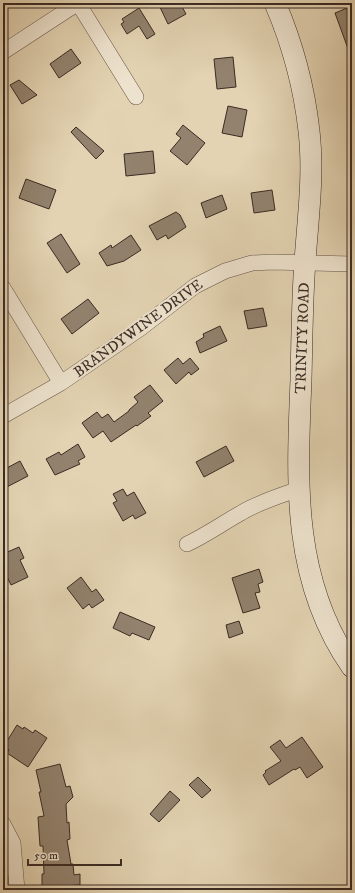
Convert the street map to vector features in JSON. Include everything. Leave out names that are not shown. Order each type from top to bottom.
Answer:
[{"type":"main road","name":"TRINITY ROAD","points":[[275,3],[284,24],[298,67],[309,131],[310,203],[305,263],[300,412],[299,489],[301,520],[305,551],[320,607],[345,657],[352,667]]},
{"type":"street","points":[[3,52],[78,3],[136,97]]},
{"type":"street","name":"BRANDYWINE DRIVE","points":[[3,416],[61,383],[109,351],[196,286],[208,279],[236,267],[252,263],[352,264]]},
{"type":"street","points":[[3,288],[61,383]]},
{"type":"street","points":[[187,544],[202,537],[242,512],[271,498],[299,489]]},
{"type":"street","points":[[3,824],[13,843],[16,890]]},
{"type":"building","points":[[158,3],[180,3],[186,14],[168,24]]},
{"type":"building","points":[[352,6],[352,57],[351,57],[335,13]]},
{"type":"building","points":[[139,8],[155,34],[147,39],[139,26],[127,34],[121,24],[124,22],[122,19]]},
{"type":"building","points":[[71,49],[81,63],[59,78],[50,64]]},
{"type":"building","points":[[233,57],[236,87],[217,89],[214,59]]},
{"type":"building","points":[[19,80],[37,95],[22,104],[10,85]]},
{"type":"building","points":[[228,106],[247,110],[242,137],[222,133]]},
{"type":"building","points":[[183,125],[205,143],[187,165],[170,151],[181,138],[176,134]]},
{"type":"building","points":[[76,127],[104,151],[96,159],[71,132]]},
{"type":"building","points":[[153,151],[155,173],[126,176],[124,154]]},
{"type":"building","points":[[26,179],[56,190],[49,209],[19,198]]},
{"type":"building","points":[[272,190],[275,210],[254,213],[251,193]]},
{"type":"building","points":[[222,195],[227,209],[206,218],[201,203]]},
{"type":"building","points":[[176,212],[180,215],[186,227],[168,239],[166,235],[157,240],[149,226]]},
{"type":"building","points":[[61,234],[80,264],[67,273],[47,243]]},
{"type":"building","points":[[131,235],[141,250],[124,261],[107,266],[99,253],[111,245],[112,248]]},
{"type":"building","points":[[88,299],[99,313],[72,334],[61,319]]},
{"type":"building","points":[[263,308],[267,326],[248,329],[244,311]]},
{"type":"building","points":[[220,326],[227,341],[200,353],[196,342],[204,337],[203,334]]},
{"type":"building","points":[[178,358],[183,364],[190,358],[199,369],[191,375],[189,372],[176,384],[164,370]]},
{"type":"building","points":[[150,385],[163,401],[148,413],[151,416],[111,442],[103,431],[93,438],[82,423],[97,412],[102,418],[108,414],[114,422],[138,402],[134,397]]},
{"type":"building","points":[[78,444],[85,457],[78,461],[80,464],[55,475],[46,459],[59,452],[61,455]]},
{"type":"building","points":[[226,446],[234,461],[204,477],[196,462]]},
{"type":"building","points":[[20,461],[28,476],[3,489],[3,470]]},
{"type":"building","points":[[123,489],[127,496],[134,492],[146,513],[135,519],[133,515],[123,521],[113,503],[117,501],[113,494]]},
{"type":"building","points":[[19,547],[24,558],[20,560],[28,577],[11,585],[3,568],[3,554]]},
{"type":"building","points":[[259,569],[263,582],[258,584],[260,592],[255,593],[260,608],[243,613],[232,578]]},
{"type":"building","points":[[81,577],[92,592],[96,589],[104,600],[92,608],[89,604],[83,609],[67,588]]},
{"type":"building","points":[[120,612],[155,627],[149,640],[132,633],[130,636],[113,628]]},
{"type":"building","points":[[239,621],[243,633],[229,638],[226,625]]},
{"type":"building","points":[[17,725],[23,729],[24,727],[33,733],[35,730],[47,738],[28,767],[7,753],[9,750],[4,746]]},
{"type":"building","points":[[302,737],[323,767],[307,778],[300,767],[295,770],[294,769],[269,785],[263,775],[266,772],[265,771],[281,761],[270,747],[280,740],[286,748]]},
{"type":"building","points":[[60,764],[66,787],[70,786],[73,797],[66,804],[70,839],[67,840],[74,875],[80,874],[80,885],[42,887],[42,874],[44,874],[43,846],[40,846],[38,817],[44,816],[36,770]]},
{"type":"building","points":[[198,777],[211,790],[202,798],[189,785]]},
{"type":"building","points":[[170,791],[180,800],[159,822],[150,814]]}]
